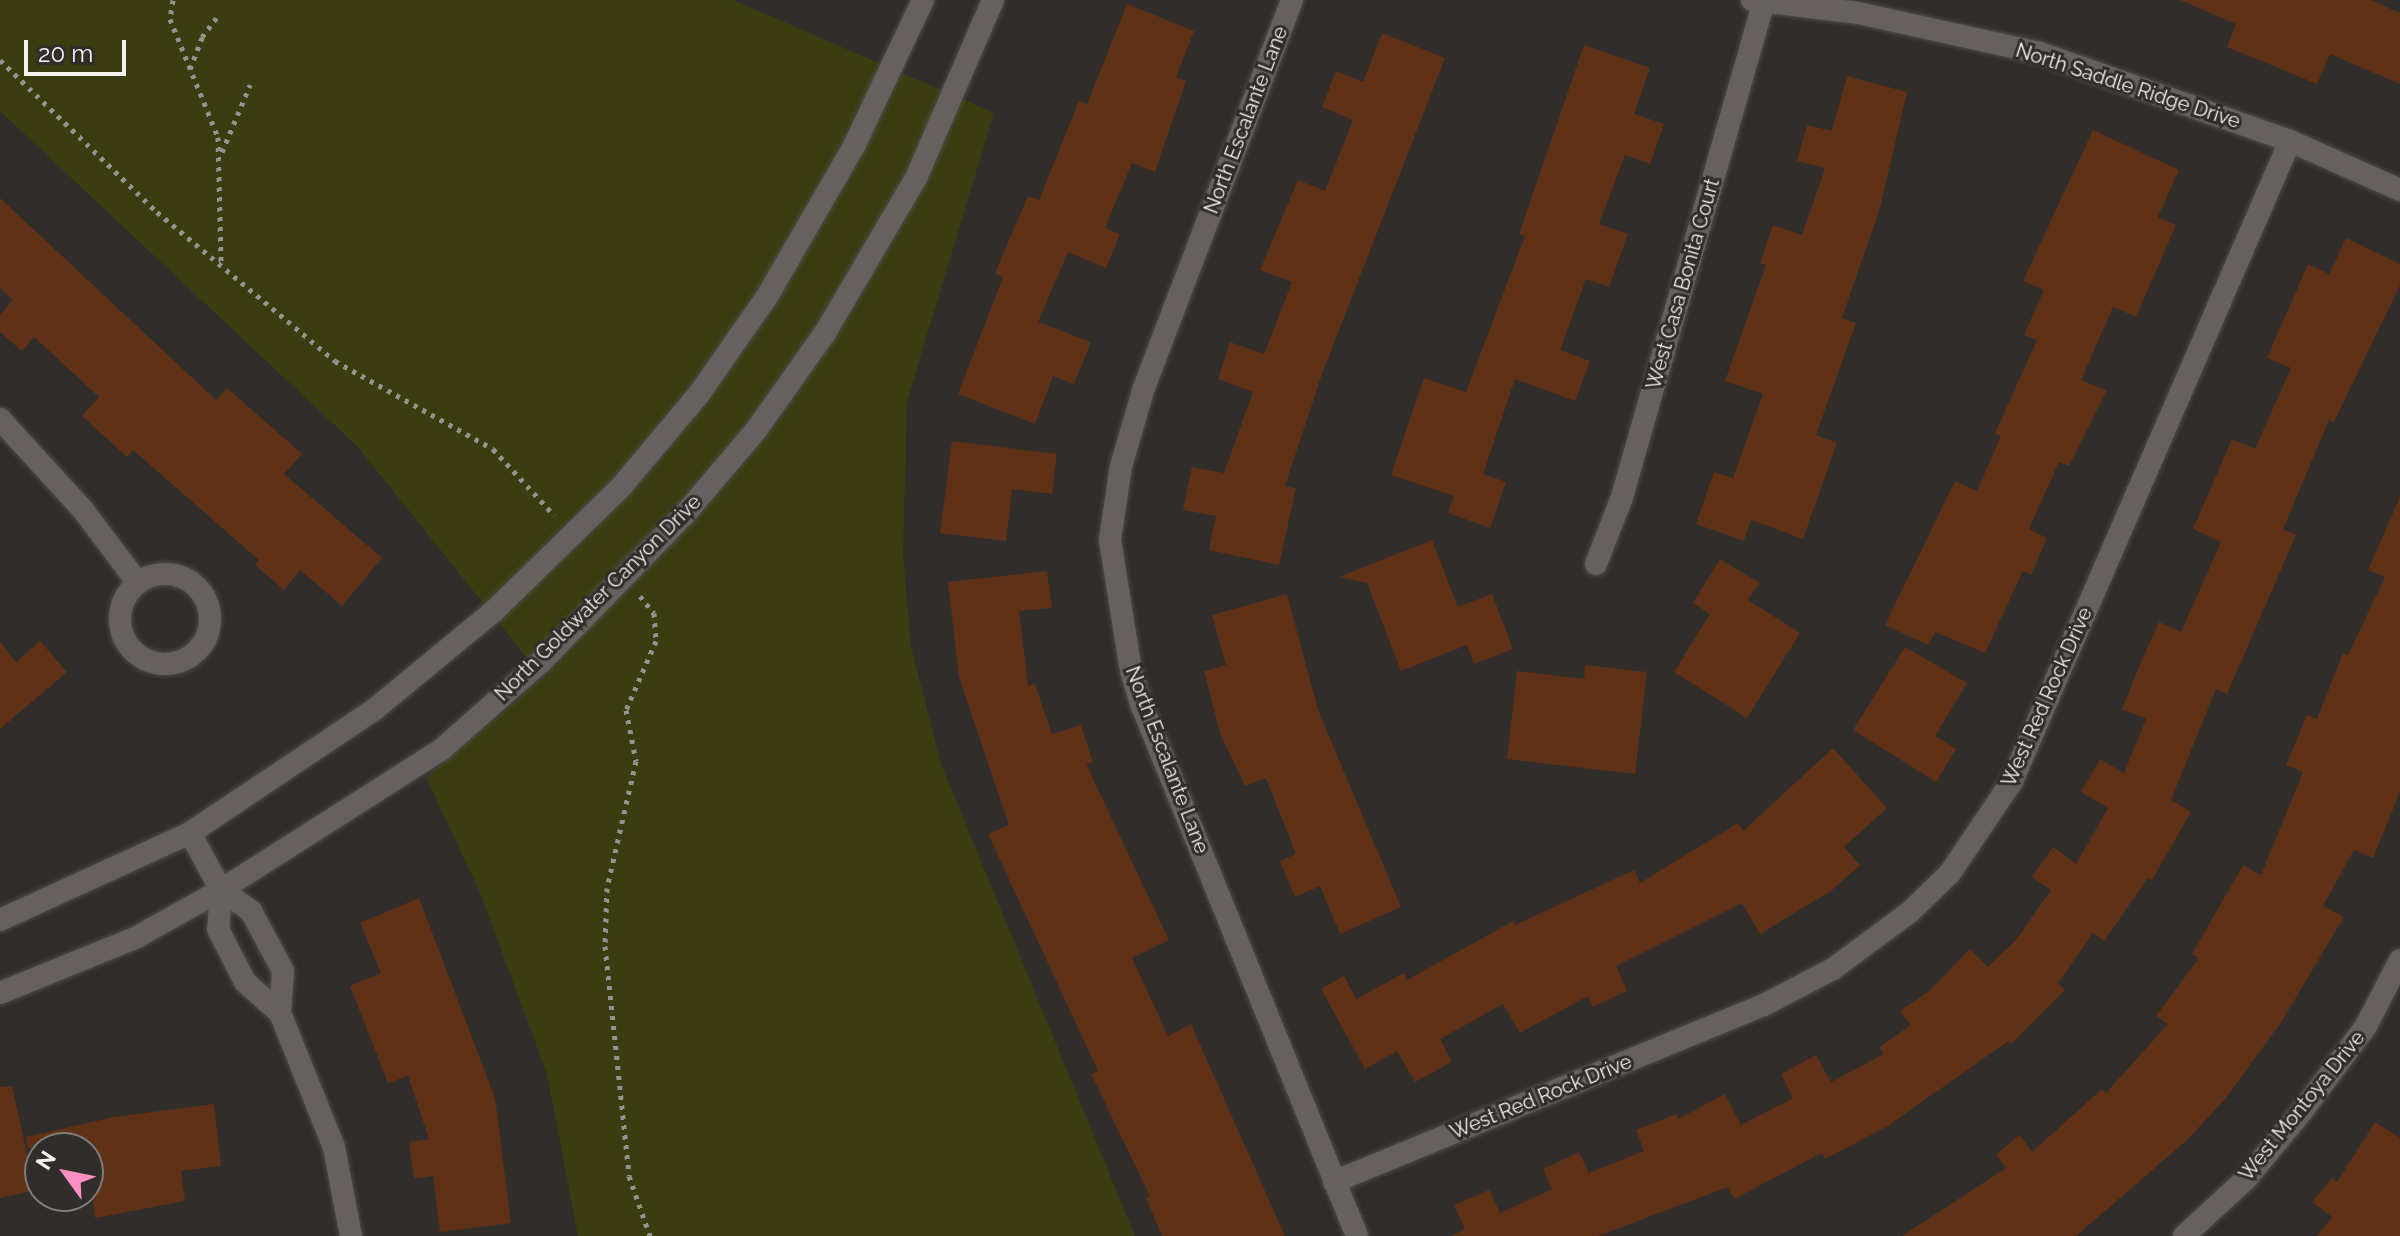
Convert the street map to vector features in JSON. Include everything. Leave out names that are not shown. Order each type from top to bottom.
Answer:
[{"type":"street","points":[[0,920],[190,833],[385,701],[495,610],[621,487],[699,394],[768,295],[854,146],[923,0]]},
{"type":"street","name":"North Goldwater Canyon Drive","points":[[0,993],[137,937],[221,890],[441,750],[542,661],[757,429],[825,333],[916,178],[993,0]]},
{"type":"street","name":"North Escalante Lane","points":[[1292,0],[1143,391],[1121,466],[1110,540],[1123,628],[1142,706],[1357,1236]]},
{"type":"street","name":"North Saddle Ridge Drive","points":[[1758,1],[1858,13],[2040,53],[2290,141],[2400,190]]},
{"type":"street","name":"West Casa Bonita Court","points":[[1596,564],[1622,497],[1758,1]]},
{"type":"street","name":"West Red Rock Drive","points":[[1334,1182],[1764,1005],[1833,969],[1911,911],[1950,873],[2012,781],[2290,141]]},
{"type":"street","points":[[0,419],[83,510],[138,583]]},
{"type":"street","points":[[151,576],[180,576],[203,593],[211,621],[207,636],[188,658],[175,663],[149,661],[127,645],[122,605],[138,583],[151,576]]},
{"type":"street","points":[[190,833],[221,890],[251,911],[283,971],[280,1013],[334,1147],[351,1236]]},
{"type":"street","points":[[221,890],[218,929],[245,982],[280,1013]]},
{"type":"street","name":"West Montoya Drive","points":[[2184,1236],[2246,1179],[2303,1110],[2366,1026],[2400,960]]},
{"type":"path","points":[[173,0],[170,19],[218,137],[221,157],[221,263]]},
{"type":"path","points":[[190,70],[202,37],[217,17]]},
{"type":"path","points":[[0,60],[77,129],[146,202],[335,361],[493,449],[573,533]]},
{"type":"path","points":[[221,157],[250,85]]},
{"type":"path","points":[[622,578],[654,613],[656,641],[626,710],[636,761],[611,862],[605,946],[629,1176],[650,1236]]},
{"type":"shaded area","points":[[0,0],[733,0],[994,113],[907,401],[903,555],[911,647],[941,764],[1135,1236],[578,1236],[547,1074],[481,895],[426,777],[543,678],[358,447],[0,111]]},
{"type":"building","points":[[2180,0],[2371,0],[2400,13],[2400,84],[2330,54],[2317,84],[2227,47],[2236,24]]},
{"type":"building","points":[[1127,4],[1194,31],[1176,77],[1186,81],[1155,172],[1132,163],[1105,228],[1120,234],[1106,268],[1068,252],[1038,322],[1091,342],[1074,384],[1053,376],[1035,424],[958,394],[1003,277],[995,273],[1028,196],[1039,200],[1079,101],[1087,104]]},
{"type":"building","points":[[1382,33],[1445,58],[1322,374],[1285,486],[1296,488],[1279,565],[1209,550],[1216,516],[1183,510],[1192,467],[1224,473],[1253,392],[1218,379],[1230,342],[1264,354],[1292,282],[1260,270],[1298,180],[1325,191],[1353,120],[1322,107],[1336,71],[1363,82]]},
{"type":"building","points":[[1584,45],[1650,68],[1634,114],[1664,124],[1650,164],[1625,155],[1599,224],[1628,234],[1609,287],[1586,279],[1560,350],[1590,361],[1575,401],[1515,379],[1483,474],[1506,482],[1490,528],[1448,513],[1454,496],[1391,475],[1424,378],[1466,392],[1525,236],[1519,234]]},
{"type":"building","points":[[1847,76],[1907,92],[1880,208],[1842,318],[1856,323],[1816,435],[1837,443],[1803,539],[1751,520],[1744,541],[1696,524],[1714,472],[1733,478],[1763,394],[1725,381],[1766,265],[1760,263],[1773,225],[1802,235],[1825,168],[1797,161],[1807,125],[1832,131]]},
{"type":"building","points":[[2093,130],[2179,170],[2158,217],[2176,225],[2136,317],[2113,307],[2081,380],[2107,391],[2069,466],[2059,462],[2029,529],[2047,538],[2031,575],[2023,571],[1985,653],[1935,632],[1928,645],[1885,625],[1955,481],[1977,491],[2001,436],[1995,433],[2037,340],[2024,335],[2044,290],[2023,281]]},
{"type":"building","points":[[0,198],[216,400],[227,388],[302,454],[284,474],[382,558],[342,606],[300,570],[284,590],[255,565],[259,560],[133,450],[127,457],[82,416],[99,397],[34,337],[22,351],[0,332],[0,315],[13,300],[0,288]]},
{"type":"building","points":[[2346,238],[2400,264],[2400,285],[2334,422],[2329,420],[2283,529],[2296,535],[2227,694],[2216,689],[2171,800],[2191,812],[2152,880],[2148,878],[2104,941],[2093,933],[2058,983],[2065,990],[2011,1044],[2008,1041],[1888,1126],[1825,1159],[1822,1153],[1734,1199],[1728,1187],[1598,1236],[1451,1236],[1465,1229],[1454,1205],[1489,1190],[1500,1213],[1552,1189],[1543,1169],[1579,1152],[1589,1173],[1644,1151],[1636,1130],[1676,1114],[1678,1119],[1725,1094],[1741,1125],[1793,1098],[1781,1074],[1816,1055],[1831,1082],[1884,1054],[1879,1047],[1911,1025],[1900,1011],[1929,991],[1970,949],[1988,967],[2016,940],[2051,890],[2032,877],[2053,847],[2076,864],[2108,808],[2081,792],[2100,759],[2124,773],[2146,719],[2122,709],[2144,655],[2159,622],[2181,632],[2221,542],[2193,529],[2232,439],[2255,449],[2291,368],[2267,358],[2308,264],[2329,274]]},
{"type":"building","points":[[952,441],[1057,454],[1052,494],[1012,489],[1006,541],[940,533]]},
{"type":"building","points":[[2400,497],[2400,792],[2373,858],[2354,850],[2323,906],[2344,917],[2282,1021],[2226,1098],[2186,1141],[2076,1236],[1902,1236],[2006,1168],[1996,1154],[2020,1135],[2032,1152],[2102,1089],[2106,1093],[2168,1024],[2156,1016],[2199,958],[2192,954],[2243,865],[2261,875],[2303,772],[2286,765],[2307,715],[2317,719],[2343,653],[2348,655],[2385,577],[2368,570]]},
{"type":"building","points":[[1432,540],[1458,607],[1492,594],[1513,649],[1474,664],[1467,645],[1401,671],[1367,583],[1339,577]]},
{"type":"building","points":[[1720,559],[1760,583],[1748,600],[1800,633],[1747,718],[1674,672],[1710,614],[1693,603]]},
{"type":"building","points":[[1047,571],[1052,608],[1019,611],[1028,686],[1035,684],[1052,734],[1081,725],[1093,762],[1086,764],[1169,940],[1132,958],[1168,1036],[1191,1024],[1285,1236],[1162,1236],[1146,1198],[1150,1196],[1091,1074],[1098,1071],[988,834],[1009,825],[959,677],[948,582]]},
{"type":"building","points":[[1287,594],[1318,710],[1401,907],[1340,934],[1320,886],[1295,897],[1280,861],[1296,854],[1266,778],[1245,786],[1220,733],[1204,671],[1226,665],[1212,615]]},
{"type":"building","points":[[40,641],[67,672],[0,729],[0,642],[16,662]]},
{"type":"building","points":[[1905,647],[1967,683],[1935,736],[1956,749],[1936,782],[1853,730]]},
{"type":"building","points":[[1585,665],[1647,672],[1635,774],[1507,759],[1517,671],[1584,679]]},
{"type":"building","points":[[1833,748],[1887,808],[1844,847],[1860,865],[1831,891],[1760,934],[1742,903],[1616,966],[1627,991],[1593,1007],[1588,996],[1520,1033],[1503,1004],[1440,1039],[1452,1062],[1415,1082],[1397,1051],[1365,1069],[1321,989],[1344,976],[1356,999],[1404,973],[1407,980],[1513,921],[1515,925],[1634,870],[1640,883],[1738,823],[1743,831]]},
{"type":"building","points":[[419,898],[495,1098],[511,1223],[440,1232],[433,1176],[414,1179],[409,1142],[429,1139],[408,1076],[388,1083],[350,986],[381,973],[360,923]]},
{"type":"building","points":[[12,1086],[24,1140],[24,1193],[0,1198],[0,1087]]},
{"type":"building","points":[[214,1104],[221,1166],[181,1171],[185,1201],[95,1218],[94,1212],[104,1212],[104,1132],[48,1132],[114,1117]]},
{"type":"building","points":[[2375,1122],[2400,1138],[2400,1236],[2317,1236],[2332,1217],[2312,1202],[2332,1178],[2337,1182]]}]
